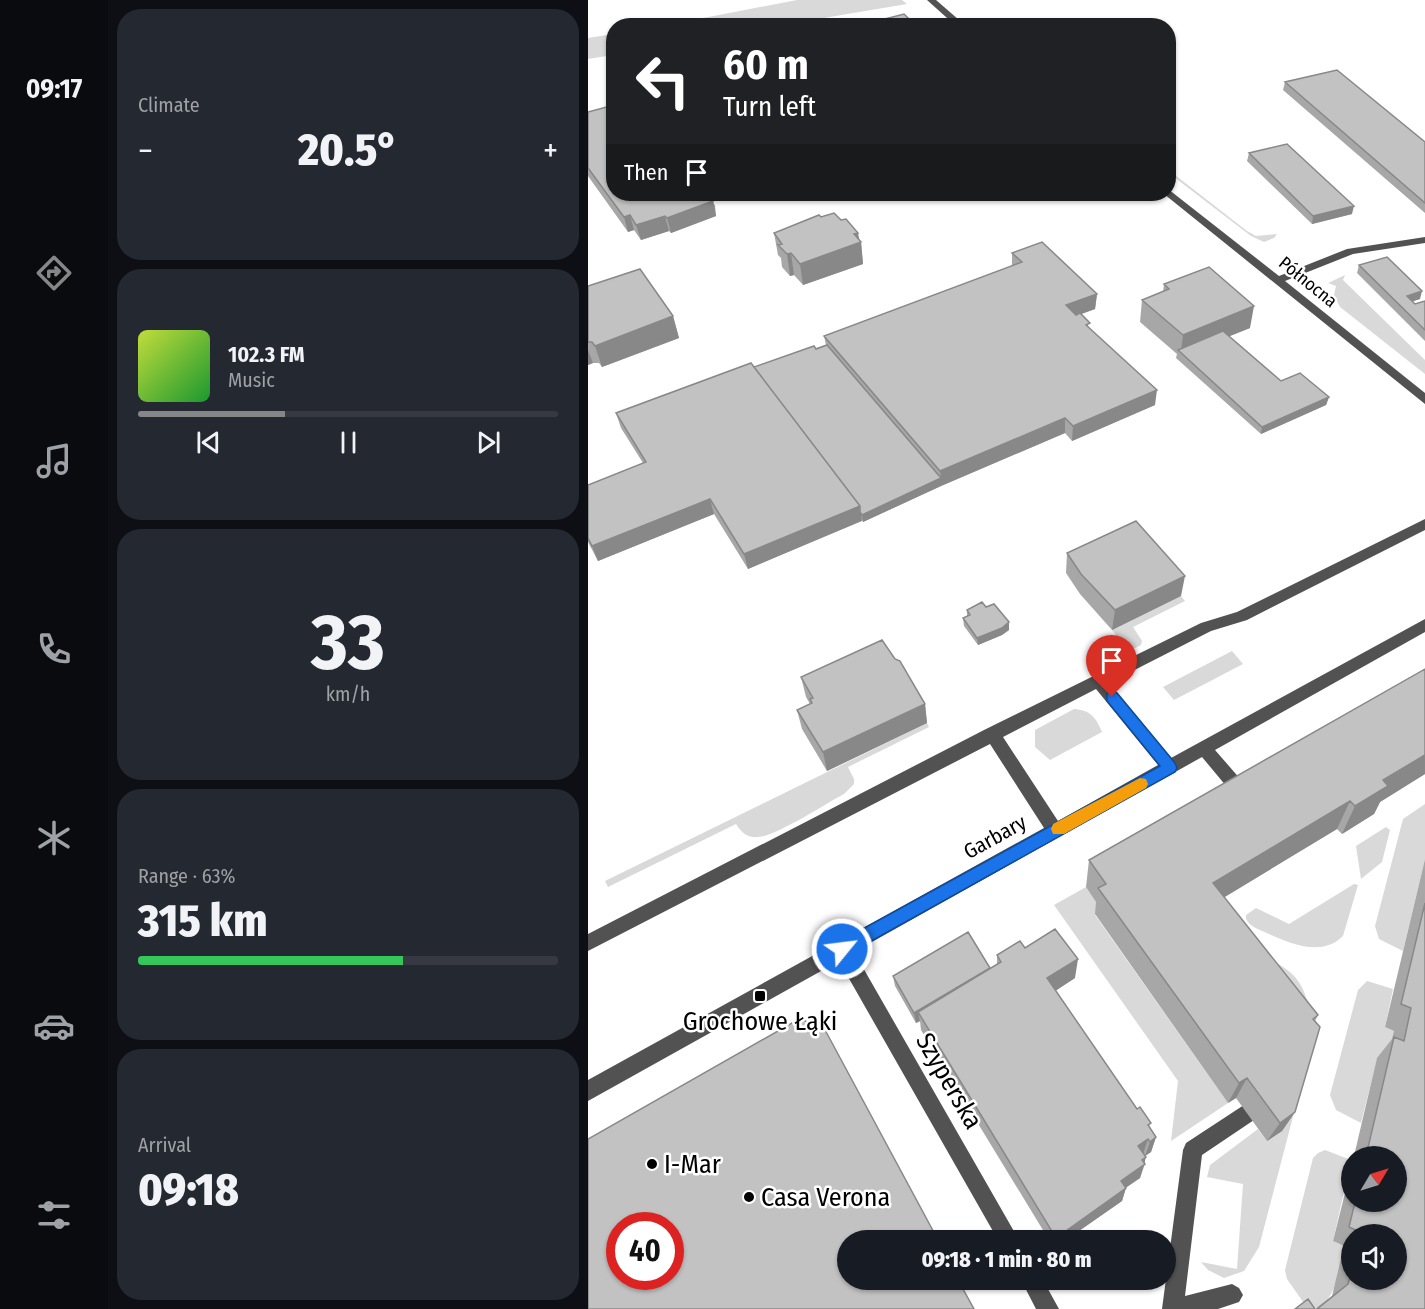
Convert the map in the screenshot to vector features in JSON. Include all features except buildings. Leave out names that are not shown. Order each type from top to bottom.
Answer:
[{"type":"street","points":[[931,0],[952,18]]},
{"type":"street","name":"Północna","points":[[1176,198],[1425,400]]},
{"type":"street","points":[[1278,280],[1351,251],[1425,240]]},
{"type":"street","points":[[588,943],[992,734],[1206,627],[1242,615],[1425,524]]},
{"type":"street","name":"Garbary","points":[[589,1089],[1425,625]]},
{"type":"street","points":[[1098,681],[1170,768]]},
{"type":"street","points":[[992,734],[1055,831]]},
{"type":"street","points":[[1204,748],[1244,796]]},
{"type":"street","name":"Szyperska","points":[[842,949],[1003,1230]]},
{"type":"street","points":[[1232,1295],[1174,1309],[1193,1150],[1247,1113]]},
{"type":"street","points":[[1038,1290],[1048,1309]]},
{"type":"shaded area","points":[[797,0],[902,0],[907,4],[824,18],[703,18]]},
{"type":"shaded area","points":[[606,35],[606,56],[588,59],[588,38]]},
{"type":"shaded area","points":[[1176,176],[1247,231],[1256,236],[1277,234],[1274,238],[1264,242],[1251,236],[1176,179]]},
{"type":"shaded area","points":[[1345,275],[1343,280],[1425,360],[1425,374],[1340,307],[1334,295],[1336,286],[1328,283]]},
{"type":"shaded area","points":[[1181,596],[1185,601],[1133,627],[1142,641],[1141,645],[1129,651],[1112,630]]},
{"type":"shaded area","points":[[1232,651],[1243,664],[1174,700],[1163,687]]},
{"type":"shaded area","points":[[1074,709],[1092,715],[1102,732],[1050,760],[1035,747],[1035,730]]},
{"type":"shaded area","points":[[927,723],[929,727],[848,767],[854,784],[844,794],[789,825],[767,835],[751,837],[740,830],[736,824],[608,887],[605,881]]},
{"type":"shaded area","points":[[1425,804],[1425,859],[1403,951],[1379,939],[1375,926],[1403,819]]},
{"type":"shaded area","points":[[1386,827],[1390,830],[1382,862],[1361,879],[1356,846]]},
{"type":"shaded area","points":[[1354,884],[1358,885],[1343,936],[1326,946],[1297,945],[1256,928],[1246,919],[1246,915],[1256,908],[1289,924]]},
{"type":"shaded area","points":[[1086,887],[1102,910],[1095,915],[1228,1103],[1171,1141],[1178,1081],[1054,905]]},
{"type":"shaded area","points":[[1231,943],[1270,959],[1294,976],[1302,987],[1307,1001],[1312,1044],[1259,1247],[1244,1271],[1224,1278],[1208,1270],[1201,1262],[1237,1269],[1243,1184],[1207,1177],[1210,1165],[1258,1129],[1267,1141]]},
{"type":"shaded area","points":[[1367,981],[1393,989],[1385,1027],[1397,1032],[1387,1063],[1377,1059],[1361,1123],[1336,1110],[1330,1095],[1358,990]]},
{"type":"shaded area","points":[[1325,1150],[1341,1156],[1341,1205],[1333,1241],[1341,1245],[1341,1261],[1331,1295],[1318,1307],[1308,1309],[1287,1279],[1285,1270],[1313,1158]]},
{"type":"slow traffic","points":[[1059,829],[1140,784]]},
{"type":"place","name":"Grochowe Łąki","points":[[760,996]]},
{"type":"place","name":"I-Mar","points":[[652,1164]]},
{"type":"place","name":"Casa Verona","points":[[749,1197]]},
{"type":"route","points":[[842,949],[1170,768],[1112,697]]}]
